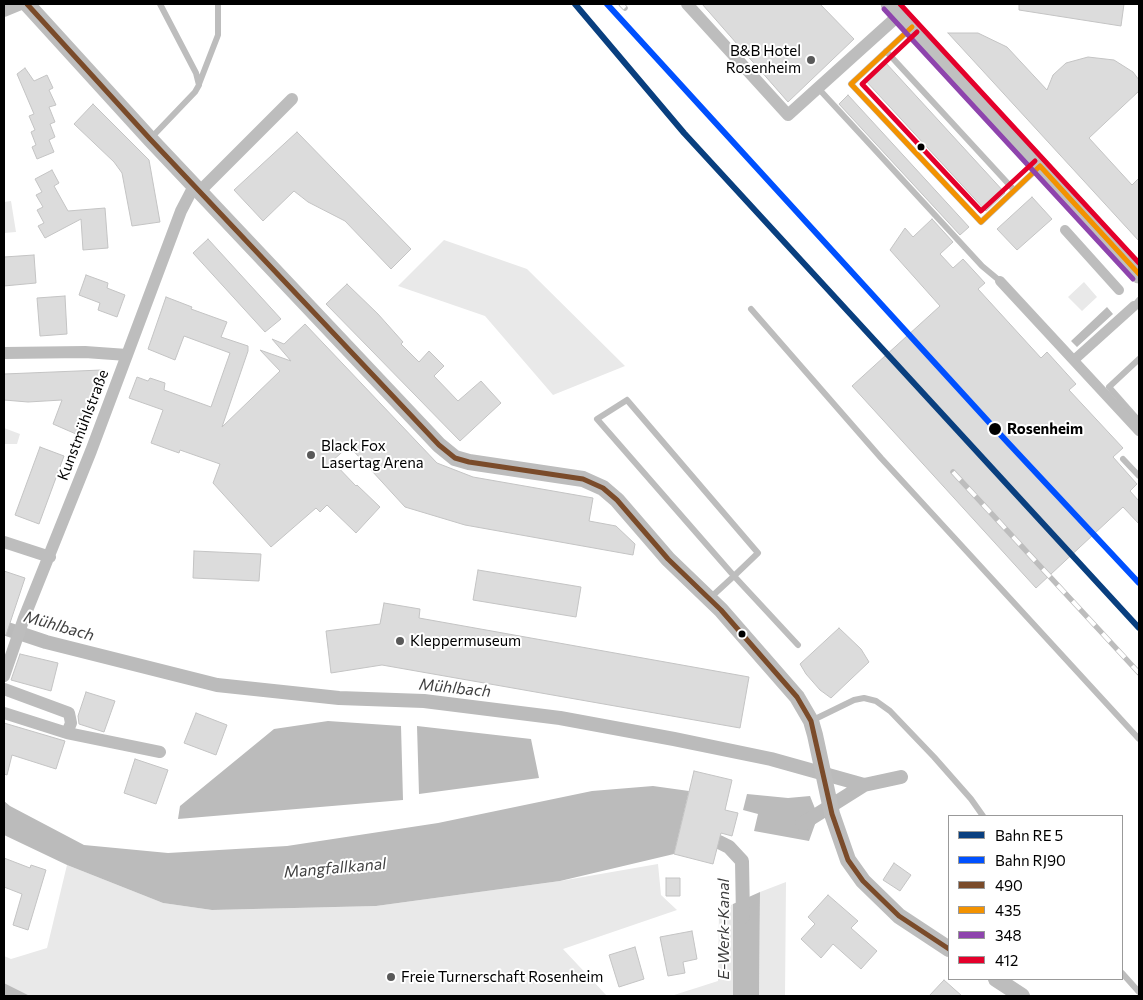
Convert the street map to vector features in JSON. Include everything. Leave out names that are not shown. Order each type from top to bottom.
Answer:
[{"type":"main road","points":[[901,15],[1139,274]]},
{"type":"street","points":[[4,11],[21,4]]},
{"type":"street","points":[[27,4],[150,139],[439,445],[455,458],[583,479],[603,488],[617,500],[668,559],[709,598],[798,697],[815,735],[832,814],[848,860],[869,888],[899,916],[948,947]]},
{"type":"street","points":[[687,4],[761,79],[788,116],[901,15]]},
{"type":"street","name":"Kunstmühlstraße","points":[[4,676],[14,643],[50,557],[181,211],[197,189],[292,99]]},
{"type":"street","points":[[1065,230],[1120,290]]},
{"type":"street","points":[[1000,280],[1139,431]]},
{"type":"street","points":[[1074,360],[1137,303]]},
{"type":"street","points":[[4,354],[85,352],[127,355]]},
{"type":"street","points":[[4,542],[50,557]]},
{"type":"street","points":[[4,689],[69,713],[71,723],[67,733]]},
{"type":"street","points":[[4,713],[67,733],[160,752]]},
{"type":"street","points":[[998,980],[1022,996]]},
{"type":"lane","points":[[160,4],[196,73],[199,85]]},
{"type":"lane","points":[[150,139],[195,92],[199,85],[218,35],[218,4]]},
{"type":"lane","points":[[901,15],[886,51],[851,84],[981,222],[1040,166]]},
{"type":"lane","points":[[886,51],[1014,190]]},
{"type":"lane","points":[[818,88],[982,266],[1000,280]]},
{"type":"lane","points":[[751,309],[881,458],[1139,739]]},
{"type":"lane","points":[[1139,360],[1109,387],[1139,420]]},
{"type":"lane","points":[[709,598],[734,576],[758,553],[627,400],[596,419],[734,576],[798,645]]},
{"type":"lane","points":[[1123,459],[1139,476]]},
{"type":"lane","points":[[810,721],[854,700],[864,698],[876,701],[890,711],[934,758],[971,799],[982,815]]},
{"type":"lane","points":[[1123,974],[1139,992]]},
{"type":"shaded area","points":[[11,201],[16,232],[4,233],[4,202]]},
{"type":"shaded area","points":[[444,240],[527,269],[625,366],[553,395],[485,316],[398,286]]},
{"type":"shaded area","points":[[1084,282],[1097,297],[1082,311],[1068,297]]},
{"type":"shaded area","points":[[4,428],[20,434],[17,444],[4,444]]},
{"type":"shaded area","points":[[658,864],[661,895],[677,910],[563,949],[607,996],[30,996],[4,983],[4,956],[11,959],[47,948],[67,865],[163,903],[212,910],[376,906],[560,881]]},
{"type":"shaded area","points":[[786,882],[785,996],[759,996],[760,892]]},
{"type":"shaded area","points":[[733,904],[733,996],[671,996],[718,981],[719,911]]},
{"type":"water","points":[[1107,307],[1113,314],[1077,347],[1071,341]]},
{"type":"water","points":[[328,721],[401,726],[403,800],[178,819],[180,806],[274,729]]},
{"type":"water","points":[[417,726],[531,739],[539,778],[419,794]]},
{"type":"water","name":"Mangfallkanal","points":[[653,786],[689,791],[674,854],[560,881],[376,906],[212,910],[163,903],[67,865],[4,835],[4,801],[84,845],[168,853],[287,846],[438,823],[592,791]]},
{"type":"water","points":[[747,794],[788,798],[810,796],[818,816],[809,841],[754,831],[758,814],[743,810]]},
{"type":"water","points":[[760,892],[759,996],[733,996],[733,904]]},
{"type":"water","points":[[4,983],[30,996],[4,996]]},
{"type":"building","points":[[702,4],[820,4],[854,39],[788,102]]},
{"type":"building","points":[[1019,4],[1124,4],[1121,26],[1019,10]]},
{"type":"building","points":[[948,33],[978,33],[1007,47],[1047,90],[1053,75],[1066,63],[1088,57],[1114,60],[1133,72],[1139,80],[1139,91],[1089,138],[1132,185],[1139,178],[1139,241]]},
{"type":"building","points":[[885,62],[1005,193],[986,211],[865,80]]},
{"type":"building","points":[[25,68],[34,81],[47,75],[53,88],[49,90],[56,105],[49,107],[55,122],[50,124],[55,137],[49,140],[54,152],[37,159],[32,147],[36,145],[31,132],[35,130],[29,116],[34,114],[17,74]]},
{"type":"building","points":[[848,95],[969,227],[960,235],[839,104]]},
{"type":"building","points":[[93,104],[149,160],[160,222],[132,226],[122,173],[114,162],[74,124]]},
{"type":"building","points":[[297,132],[411,249],[391,269],[345,221],[308,202],[294,191],[263,221],[234,190]]},
{"type":"building","points":[[52,170],[59,183],[54,186],[68,211],[105,208],[108,248],[83,250],[81,219],[45,238],[38,226],[44,223],[37,210],[43,207],[36,195],[42,192],[35,179]]},
{"type":"building","points":[[1032,197],[1052,219],[1017,250],[997,229]]},
{"type":"building","points":[[932,219],[953,242],[940,254],[953,268],[963,259],[985,283],[978,289],[1041,358],[1047,352],[1076,384],[1069,390],[1123,448],[1113,457],[1137,484],[1130,491],[1139,501],[1139,524],[1123,507],[1036,588],[852,386],[940,306],[890,250],[905,228],[913,237]]},
{"type":"building","points":[[208,239],[281,319],[265,332],[193,253]]},
{"type":"building","points":[[34,255],[36,283],[4,286],[4,257]]},
{"type":"building","points":[[86,275],[108,283],[107,288],[125,295],[117,317],[98,310],[100,303],[79,295]]},
{"type":"building","points":[[347,284],[378,314],[403,342],[401,344],[419,362],[429,351],[444,366],[434,376],[458,401],[481,381],[501,403],[460,441],[326,304]]},
{"type":"building","points":[[65,296],[67,334],[40,336],[37,298]]},
{"type":"building","points":[[166,297],[192,307],[191,309],[227,322],[221,337],[248,346],[248,351],[222,427],[280,371],[260,350],[291,361],[272,339],[284,344],[305,324],[437,463],[473,477],[593,498],[589,521],[616,526],[635,544],[633,555],[465,525],[405,507],[349,446],[332,461],[380,507],[356,533],[327,505],[320,512],[316,508],[271,547],[213,483],[220,464],[180,450],[179,453],[151,443],[163,410],[129,398],[137,377],[148,381],[150,378],[165,383],[164,390],[211,407],[230,353],[184,336],[175,360],[148,349]]},
{"type":"building","points":[[102,370],[76,434],[53,424],[62,400],[28,402],[4,400],[4,374]]},
{"type":"building","points":[[40,447],[64,456],[39,524],[15,515]]},
{"type":"building","points":[[194,551],[261,554],[259,581],[193,578]]},
{"type":"building","points":[[478,570],[581,587],[576,617],[473,600]]},
{"type":"building","points":[[4,571],[25,578],[6,635],[4,635]]},
{"type":"building","points":[[384,603],[420,609],[419,618],[749,677],[740,728],[382,665],[331,673],[326,631],[380,624]]},
{"type":"building","points":[[839,628],[861,649],[869,662],[831,698],[820,690],[800,664]]},
{"type":"building","points":[[20,654],[58,663],[51,691],[11,680]]},
{"type":"building","points":[[86,692],[115,701],[104,732],[79,724],[78,716]]},
{"type":"building","points":[[196,713],[227,725],[216,755],[184,743]]},
{"type":"building","points":[[4,723],[65,741],[56,769],[12,755],[7,775],[4,774]]},
{"type":"building","points":[[135,759],[168,770],[156,804],[124,793]]},
{"type":"building","points":[[694,771],[732,780],[725,810],[738,813],[732,836],[721,833],[713,864],[674,854]]},
{"type":"building","points":[[4,858],[30,868],[31,865],[46,870],[28,930],[13,925],[22,894],[4,887]]},
{"type":"building","points":[[894,863],[911,875],[900,891],[883,880]]},
{"type":"building","points":[[666,878],[680,878],[680,896],[666,896]]},
{"type":"building","points":[[828,895],[858,921],[851,928],[877,951],[861,969],[833,944],[821,958],[801,939],[815,924],[808,917]]},
{"type":"building","points":[[692,931],[697,959],[683,962],[685,973],[668,976],[660,937]]},
{"type":"building","points":[[635,947],[644,979],[619,987],[609,955]]},
{"type":"building","points":[[944,980],[962,996],[929,996]]},
{"type":"waterway","name":"Mühlbach","points":[[4,628],[46,642],[217,685],[339,698],[424,701],[560,718],[771,759],[864,785],[901,777]]},
{"type":"waterway","points":[[802,824],[864,785]]},
{"type":"waterway","name":"E-Werk-Kanal","points":[[719,842],[729,847],[742,861],[743,917]]},
{"type":"railway","points":[[621,4],[625,8]]},
{"type":"railway","points":[[953,472],[1139,673]]},
{"type":"transit line","name":"490","points":[[27,4],[150,139],[439,445],[455,458],[469,462],[583,479],[603,488],[617,500],[668,559],[721,610],[797,697],[811,721],[832,814],[848,860],[863,881],[899,916],[948,948]]},
{"type":"transit line","points":[[575,4],[684,133],[1139,628]]},
{"type":"transit line","name":"412","points":[[900,4],[1139,263]]},
{"type":"transit line","name":"348","points":[[884,9],[1133,279]]},
{"type":"transit line","name":"435","points":[[912,27],[851,84],[981,222],[1040,166]]},
{"type":"transit line","name":"412","points":[[917,32],[862,84],[981,211],[1035,161]]},
{"type":"transit line","name":"435","points":[[1040,166],[1139,274]]},
{"type":"rail line","name":"RJ90","points":[[607,4],[997,431],[1139,583]]},
{"type":"place","name":"B&B Hotel Rosenheim","points":[[811,60]]},
{"type":"place","name":"Rosenheim","points":[[995,429]]},
{"type":"place","name":"Black Fox Lasertag Arena","points":[[311,455]]},
{"type":"place","name":"Kleppermuseum","points":[[400,641]]},
{"type":"place","name":"Freie Turnerschaft Rosenheim","points":[[391,977]]}]
